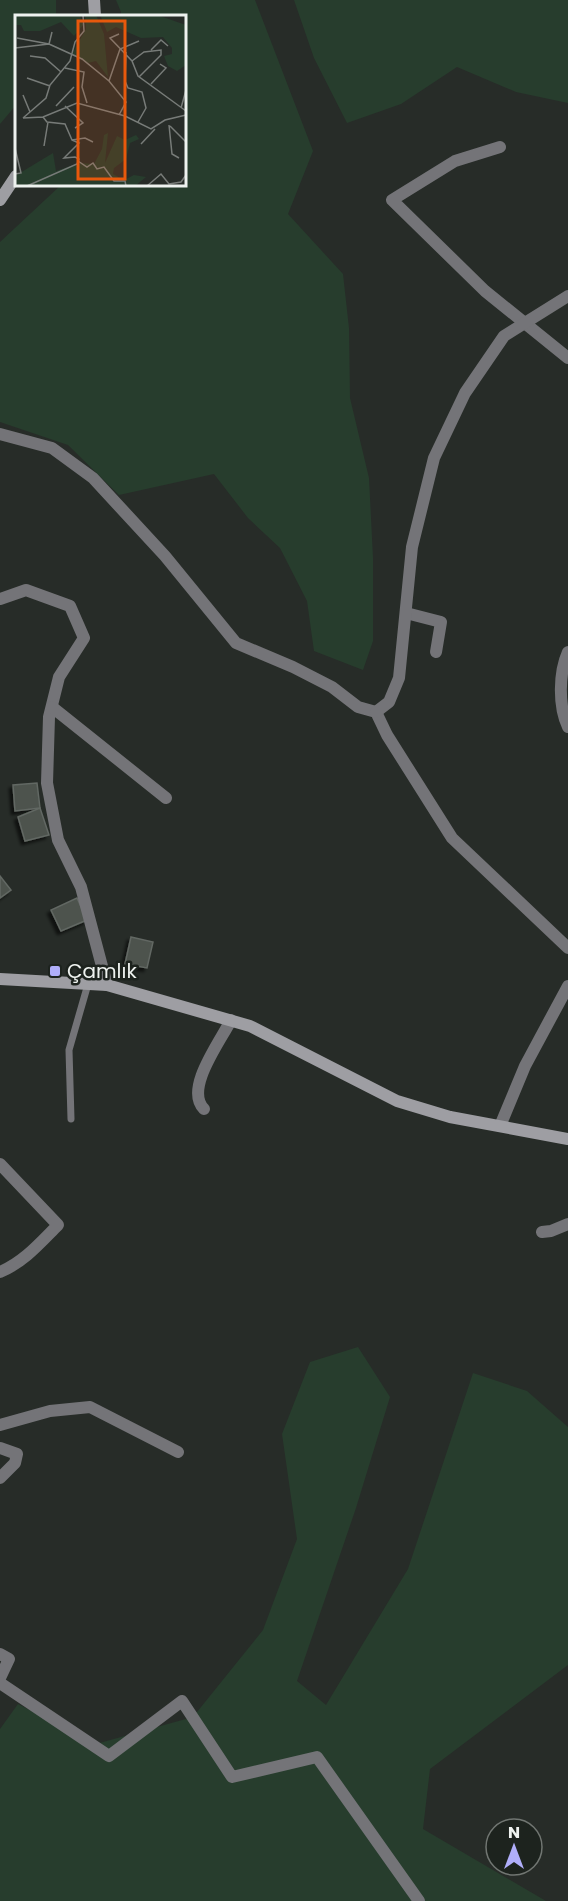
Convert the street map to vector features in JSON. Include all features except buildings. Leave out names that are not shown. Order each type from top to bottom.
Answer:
[{"type":"street","points":[[94,0],[95,15]]},
{"type":"street","points":[[500,147],[454,161],[392,200],[485,291],[568,358]]},
{"type":"street","points":[[0,200],[15,178]]},
{"type":"street","points":[[376,712],[389,702],[399,678],[412,547],[434,458],[465,393],[504,336],[523,322],[568,296]]},
{"type":"street","points":[[0,434],[52,447],[93,478],[165,556],[236,643],[293,667],[332,687],[358,707],[376,712],[387,735],[452,838],[568,948]]},
{"type":"street","points":[[0,599],[26,590],[70,606],[84,638],[59,678],[52,707],[47,783],[57,840],[81,887],[107,985]]},
{"type":"street","points":[[406,614],[441,622],[436,652]]},
{"type":"street","points":[[568,652],[563,662],[561,688],[568,727]]},
{"type":"street","points":[[52,707],[166,798]]},
{"type":"street","points":[[0,979],[107,985],[250,1026],[397,1101],[450,1117],[568,1139]]},
{"type":"street","points":[[500,1126],[525,1066],[568,986]]},
{"type":"street","points":[[204,1109],[198,1103],[198,1082],[231,1020]]},
{"type":"street","points":[[0,1164],[57,1225],[34,1251],[0,1272]]},
{"type":"street","points":[[542,1232],[568,1224]]},
{"type":"street","points":[[0,1425],[50,1411],[90,1407],[178,1452]]},
{"type":"street","points":[[0,1448],[17,1454],[15,1463],[0,1478]]},
{"type":"street","points":[[0,1654],[9,1659],[0,1678]]},
{"type":"street","points":[[0,1683],[109,1756],[182,1701],[232,1777],[317,1757],[419,1901]]},
{"type":"lane","points":[[71,1119],[69,1050],[88,984]]},
{"type":"green space","points":[[0,0],[56,0],[56,15],[15,15],[15,106],[0,124]]},
{"type":"green space","points":[[116,0],[255,0],[313,151],[288,214],[343,274],[349,328],[350,398],[369,478],[373,558],[373,641],[363,670],[314,651],[307,601],[280,548],[248,518],[214,474],[119,495],[68,445],[0,422],[0,242],[60,186],[186,186],[186,15],[121,15]]},
{"type":"green space","points":[[294,0],[568,0],[568,103],[516,92],[457,67],[401,104],[347,123],[314,58]]},
{"type":"green space","points":[[358,1347],[390,1397],[356,1508],[297,1681],[326,1705],[408,1569],[473,1373],[527,1391],[568,1427],[568,1665],[430,1769],[423,1829],[484,1865],[484,1877],[505,1877],[546,1901],[0,1901],[0,1729],[18,1704],[96,1744],[193,1717],[263,1630],[297,1539],[282,1434],[310,1362]]},
{"type":"place","name":"Çamlık","points":[[55,971]]}]
